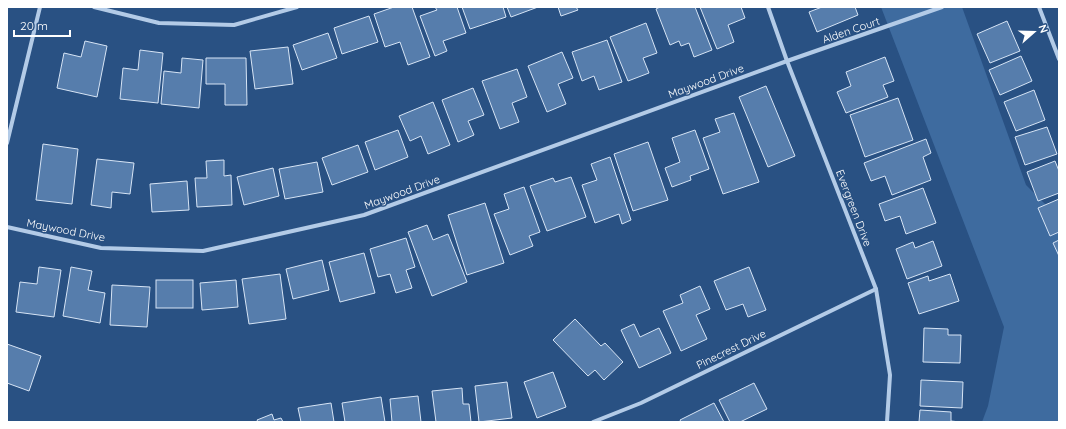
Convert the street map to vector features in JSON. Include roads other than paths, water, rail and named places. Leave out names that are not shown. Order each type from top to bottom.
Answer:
[{"type":"street","points":[[7,143],[40,7]]},
{"type":"street","points":[[94,7],[159,23],[234,25],[297,7]]},
{"type":"street","name":"Evergreen Drive","points":[[768,7],[787,61],[876,289],[890,375],[887,422]]},
{"type":"street","name":"Alden Court","points":[[787,61],[942,7]]},
{"type":"street","points":[[1039,7],[1059,59]]},
{"type":"street","name":"Maywood Drive","points":[[7,227],[101,248],[203,251],[364,215],[787,61]]},
{"type":"street","name":"Pinecrest Drive","points":[[593,422],[641,403],[876,289]]}]
